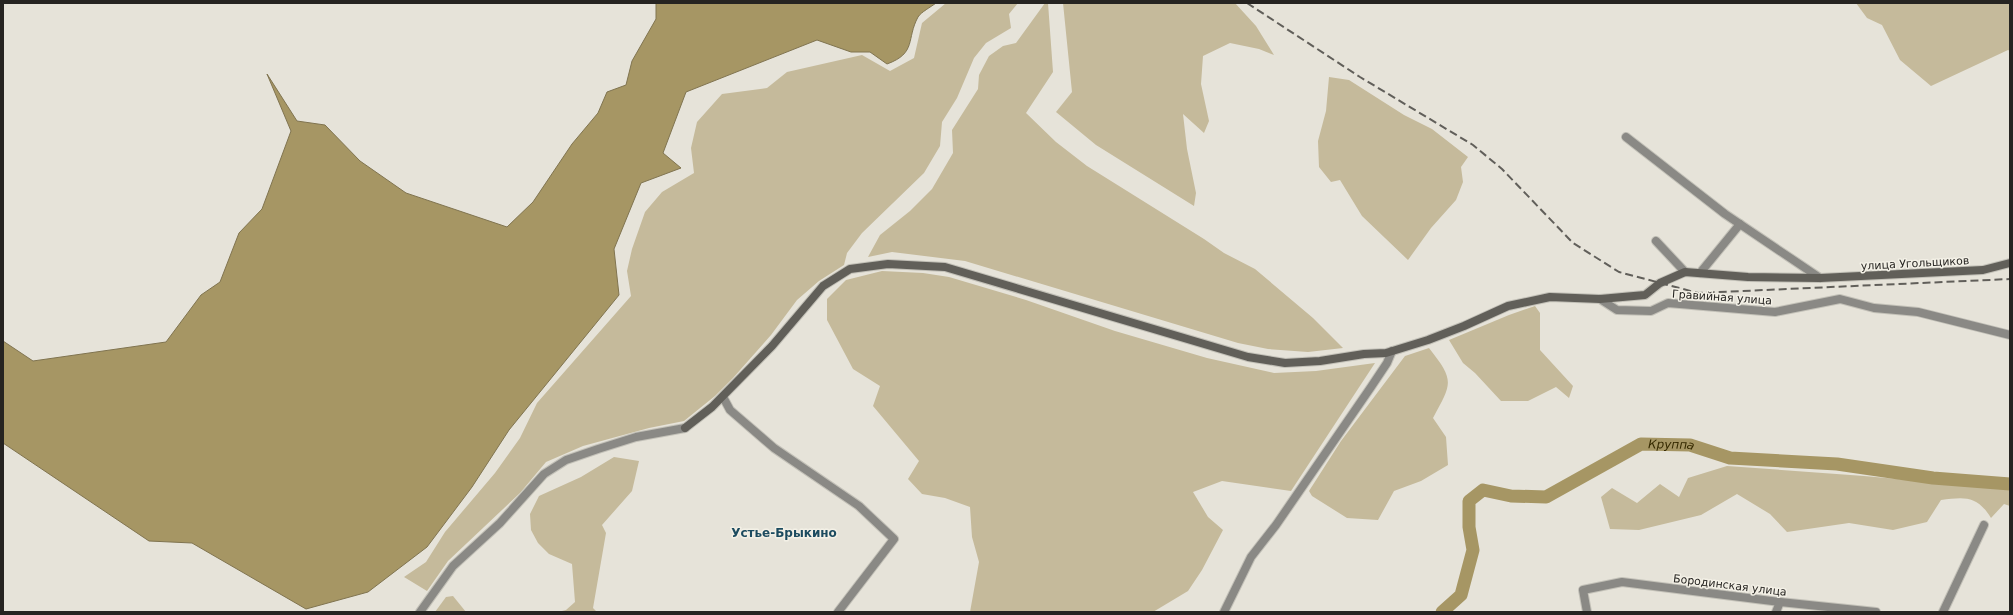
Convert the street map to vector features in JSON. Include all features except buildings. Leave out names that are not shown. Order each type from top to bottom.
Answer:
[{"type":"street","points":[[1626,137],[1740,224],[1820,278]]},
{"type":"street","points":[[1700,272],[1740,224]]},
{"type":"street","points":[[420,612],[453,566],[500,523],[544,474],[566,460],[598,449],[636,437],[686,428],[723,397],[772,346],[823,286],[850,269],[888,264],[945,267],[1248,356],[1285,363],[1320,361],[1392,351],[1457,329],[1508,306],[1550,298],[1600,299],[1645,295],[1660,283],[1685,272],[1656,241]]},
{"type":"street","name":"улица Угольщиков","points":[[1685,272],[1748,277],[1820,278],[1983,270],[2010,263]]},
{"type":"street","name":"Гравийная улица","points":[[1600,299],[1616,310],[1651,311],[1668,303],[1775,312],[1840,299],[1874,308],[1918,312],[2010,335]]},
{"type":"street","points":[[1224,612],[1251,557],[1276,525],[1387,364],[1392,351]]},
{"type":"street","points":[[723,397],[730,410],[774,448],[837,489],[859,506],[894,539],[838,612]]},
{"type":"street","points":[[1943,612],[1984,525]]},
{"type":"street","name":"Бородинская улица","points":[[1587,612],[1583,590],[1622,582],[1780,602],[1876,612]]},
{"type":"street","points":[[1776,612],[1780,602]]},
{"type":"shaded area","points":[[656,3],[936,3],[919,15],[914,25],[907,50],[903,55],[887,64],[870,52],[851,52],[817,40],[686,92],[663,153],[681,168],[641,183],[614,249],[619,295],[509,430],[472,487],[427,547],[368,592],[306,609],[192,543],[149,541],[3,443],[3,341],[33,361],[166,342],[201,295],[220,282],[239,233],[262,209],[291,131],[267,74],[297,121],[325,125],[360,161],[406,193],[507,227],[533,202],[572,144],[598,113],[607,92],[626,85],[632,61],[656,19]]},
{"type":"shaded area","points":[[946,3],[1018,3],[1009,14],[1011,28],[986,43],[974,58],[957,98],[942,122],[940,146],[924,173],[862,233],[847,253],[844,265],[819,281],[797,300],[771,335],[733,378],[715,396],[684,421],[649,428],[583,446],[546,462],[520,493],[448,561],[427,591],[404,577],[426,562],[445,532],[495,473],[520,438],[537,403],[631,296],[627,271],[632,249],[645,212],[662,192],[694,173],[691,148],[697,122],[722,94],[767,88],[787,72],[862,55],[890,71],[914,58],[922,23]]},
{"type":"shaded area","points":[[1045,3],[1048,3],[1053,72],[1026,113],[1056,142],[1087,166],[1224,253],[1255,269],[1313,318],[1343,348],[1308,352],[1268,349],[1238,343],[965,261],[892,252],[868,257],[880,235],[910,211],[932,189],[953,153],[952,130],[978,89],[979,75],[989,56],[1003,46],[1016,43]]},
{"type":"shaded area","points":[[1063,3],[1235,3],[1256,26],[1274,55],[1259,49],[1230,43],[1203,56],[1201,84],[1209,121],[1204,133],[1183,114],[1187,149],[1196,193],[1194,206],[1096,145],[1056,112],[1072,92]]},
{"type":"shaded area","points":[[1856,3],[2010,3],[2010,51],[2008,50],[1931,86],[1900,60],[1882,25],[1867,18]]},
{"type":"shaded area","points":[[1329,77],[1349,80],[1404,115],[1432,129],[1468,157],[1461,167],[1463,182],[1456,200],[1431,228],[1408,260],[1362,216],[1340,180],[1331,182],[1319,167],[1318,141],[1326,111]]},
{"type":"shaded area","points":[[882,271],[923,273],[949,277],[1026,300],[1115,331],[1207,358],[1274,373],[1316,371],[1375,363],[1291,491],[1222,481],[1193,492],[1208,517],[1223,530],[1202,570],[1188,591],[1153,612],[970,612],[979,562],[972,537],[970,507],[945,498],[922,494],[908,479],[919,461],[873,406],[880,386],[853,369],[827,320],[827,299],[846,280]]},
{"type":"shaded area","points":[[1535,306],[1540,313],[1540,350],[1573,386],[1569,398],[1556,387],[1528,401],[1501,401],[1475,373],[1463,363],[1449,340]]},
{"type":"shaded area","points":[[1429,348],[1447,375],[1447,389],[1433,418],[1446,437],[1448,465],[1421,481],[1394,491],[1378,520],[1347,518],[1312,496],[1309,491],[1341,441],[1405,356]]},
{"type":"shaded area","points":[[614,457],[639,461],[632,491],[602,525],[606,533],[593,608],[597,612],[558,612],[566,610],[575,602],[572,564],[549,554],[538,543],[531,530],[530,514],[539,496],[581,477]]},
{"type":"shaded area","points":[[1727,466],[2010,489],[2010,506],[2004,504],[1991,518],[1986,510],[1975,501],[1957,498],[1941,500],[1927,522],[1893,530],[1849,523],[1787,532],[1770,514],[1737,494],[1701,515],[1639,530],[1610,529],[1601,497],[1612,488],[1637,503],[1660,484],[1679,497],[1688,478]]},
{"type":"shaded area","points":[[453,596],[466,612],[435,612],[446,597]]},
{"type":"waterway","name":"Круппа","points":[[1442,612],[1461,595],[1473,550],[1469,527],[1469,501],[1483,490],[1511,496],[1546,497],[1641,444],[1690,445],[1730,458],[1837,464],[1933,478],[2010,484]]},
{"type":"railway","points":[[1247,3],[1360,77],[1473,145],[1502,169],[1573,243],[1619,272],[1698,293],[2010,279]]},
{"type":"district","name":"Устье-Брыкино","points":[[784,533]]}]
